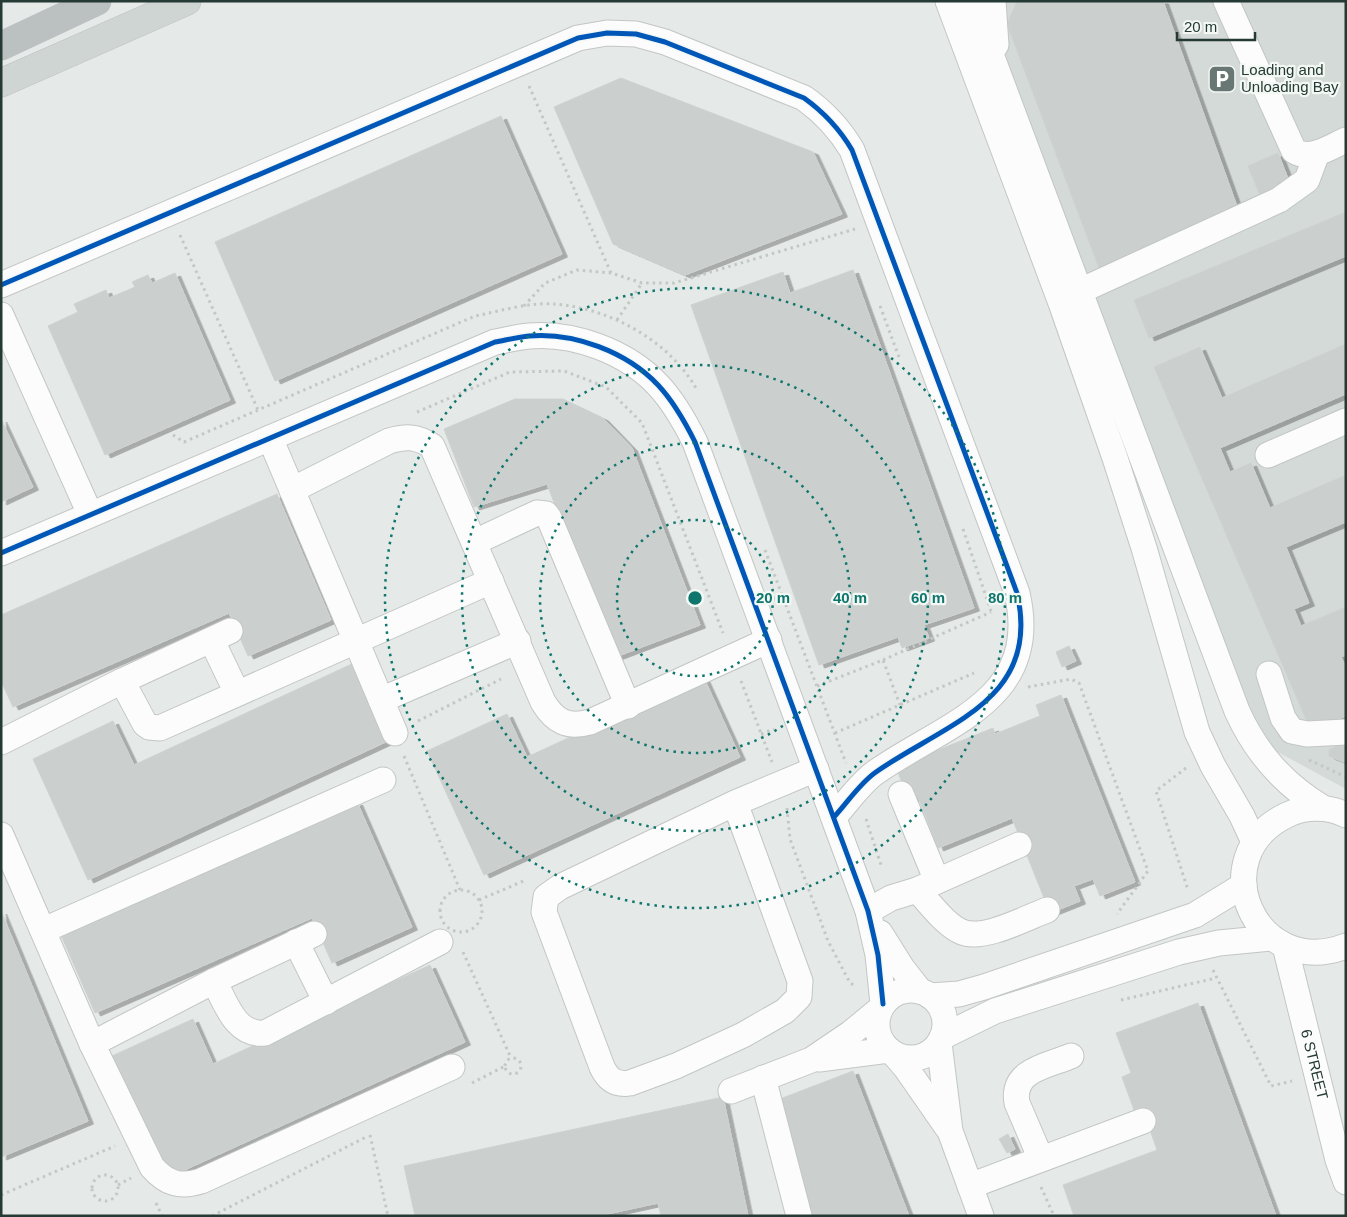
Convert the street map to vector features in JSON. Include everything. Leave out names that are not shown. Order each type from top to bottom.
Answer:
[{"type":"highway","points":[[1,46],[97,1]]},
{"type":"main road","points":[[1,83],[188,1]]},
{"type":"street","points":[[948,1],[1061,303],[1115,458],[1144,548],[1197,732],[1254,842]]},
{"type":"street","points":[[971,1],[1245,730],[1271,767],[1304,797],[1334,812]]},
{"type":"street","points":[[992,1],[998,73]]},
{"type":"street","points":[[1226,1],[1294,151],[1301,155],[1309,156],[1346,140]]},
{"type":"street","points":[[1,285],[578,38],[607,33],[636,34],[665,42],[804,98],[823,112],[840,130],[852,150],[1017,593],[1022,614],[1017,658],[1007,678],[994,695],[976,710],[873,774],[834,817]]},
{"type":"street","points":[[1080,291],[1279,200],[1307,180],[1317,153]]},
{"type":"street","points":[[1,315],[90,514]]},
{"type":"street","points":[[1,553],[495,342],[530,336],[565,337],[599,347],[630,362],[658,384],[679,411],[695,442],[769,640],[868,910],[878,955],[881,1007],[876,1024],[880,1039],[906,1068],[950,1131]]},
{"type":"street","points":[[1268,455],[1346,421]]},
{"type":"street","points":[[292,490],[389,441],[404,437],[419,437],[432,446],[543,702],[551,715],[562,723],[576,726],[628,706],[769,640]]},
{"type":"street","points":[[270,438],[395,733]]},
{"type":"street","points":[[475,542],[538,513],[546,514],[628,706]]},
{"type":"street","points":[[122,681],[141,719],[149,728],[155,729],[491,581]]},
{"type":"street","points":[[1,742],[122,681],[221,636],[237,693]]},
{"type":"street","points":[[381,700],[518,641]]},
{"type":"street","points":[[1268,674],[1283,718],[1292,731],[1307,734],[1346,732]]},
{"type":"street","points":[[735,803],[800,981],[799,997],[785,1011],[724,1044],[630,1083],[621,1084],[612,1081],[602,1067],[544,912],[546,897],[560,887],[735,803],[816,769]]},
{"type":"street","points":[[44,930],[383,780]]},
{"type":"street","points":[[901,794],[927,885],[951,924],[962,932],[976,935],[1047,910]]},
{"type":"street","points":[[1334,812],[1299,810],[1277,819],[1264,829],[1254,842],[1247,857],[1244,885],[1249,909],[1258,925],[1278,942],[1301,951],[1317,953],[1333,951],[1346,946]]},
{"type":"street","points":[[1,835],[44,930],[92,1044],[152,1166],[164,1178],[179,1185],[201,1181],[452,1067]]},
{"type":"street","points":[[868,910],[891,898],[927,885],[1019,845]]},
{"type":"street","points":[[731,1091],[811,1060],[851,1033],[894,994],[907,990],[925,994],[959,994],[984,987],[1195,915],[1244,885]]},
{"type":"street","points":[[811,1060],[891,1052],[906,1057],[918,1057],[930,1052],[940,1040],[945,1026],[943,1014],[938,1004],[925,994],[889,950],[868,910]]},
{"type":"street","points":[[92,1044],[214,981],[305,938],[326,1002]]},
{"type":"street","points":[[214,981],[237,1023],[250,1032],[257,1034],[273,1030],[453,938]]},
{"type":"street","points":[[940,1040],[995,1011],[1179,952],[1219,943],[1278,942]]},
{"type":"street","name":"6 STREET","points":[[1278,942],[1338,1160],[1346,1182]]},
{"type":"street","points":[[940,1040],[950,1131],[981,1216]]},
{"type":"street","points":[[1036,1161],[1017,1102],[1015,1093],[1018,1083],[1024,1075],[1072,1056]]},
{"type":"street","points":[[763,1078],[800,1216]]},
{"type":"street","points":[[970,1186],[1143,1121]]},
{"type":"path","points":[[519,63],[611,273]]},
{"type":"path","points":[[170,213],[270,438]]},
{"type":"path","points":[[852,221],[857,236]]},
{"type":"path","points":[[524,306],[545,283],[577,270],[611,273],[642,283],[674,283],[880,222]]},
{"type":"path","points":[[617,320],[642,283]]},
{"type":"path","points":[[877,297],[901,361]]},
{"type":"path","points":[[173,435],[184,442],[475,316],[524,306],[555,304],[617,320],[645,335],[670,355],[691,379],[699,393]]},
{"type":"path","points":[[410,415],[510,372],[564,371],[606,387],[642,423],[781,784],[788,813],[790,839],[828,941],[850,983],[861,989]]},
{"type":"path","points":[[963,527],[993,618]]},
{"type":"path","points":[[764,547],[857,791],[891,898]]},
{"type":"path","points":[[817,686],[883,660],[991,611]]},
{"type":"path","points":[[883,660],[900,705]]},
{"type":"path","points":[[460,890],[395,733],[528,665]]},
{"type":"path","points":[[835,733],[977,672]]},
{"type":"path","points":[[994,695],[1065,679],[1071,679],[1079,683],[1148,871],[1113,920]]},
{"type":"path","points":[[453,938],[477,924],[481,916],[480,900],[467,890],[460,890],[446,895],[440,908],[443,922],[453,938],[512,1058],[520,1061],[520,1071],[510,1074],[505,1066]]},
{"type":"path","points":[[471,1084],[505,1066],[505,1062],[512,1058]]},
{"type":"path","points":[[212,1216],[378,1130]]},
{"type":"path","points":[[370,1135],[388,1216]]},
{"type":"path","points":[[1,1195],[120,1144]]},
{"type":"path","points":[[1036,1161],[1054,1216]]},
{"type":"path","points":[[109,1175],[115,1179],[118,1192],[114,1198],[108,1201],[95,1198],[92,1192],[96,1178],[109,1175]]},
{"type":"shaded area","points":[[978,1],[1346,1],[1346,789],[1250,737]]},
{"type":"building","points":[[1017,1],[1163,1],[1238,209],[1099,268],[1007,24]]},
{"type":"building","points":[[621,78],[813,152],[842,214],[685,275],[613,244],[554,107]]},
{"type":"building","points":[[501,116],[562,254],[275,381],[215,242]]},
{"type":"building","points":[[1278,153],[1291,186],[1261,198],[1248,166]]},
{"type":"building","points":[[1346,212],[1346,256],[1149,338],[1134,300]]},
{"type":"building","points":[[853,270],[974,608],[924,625],[929,638],[902,648],[898,637],[819,665],[691,305],[783,272],[790,293]]},
{"type":"building","points":[[175,273],[230,400],[105,455],[48,326],[78,312],[74,304],[106,290],[109,298],[135,287],[132,282],[148,275],[152,283]]},
{"type":"building","points":[[1346,344],[1346,394],[1220,448],[1230,472],[1251,463],[1270,508],[1346,475],[1346,522],[1286,547],[1309,603],[1294,609],[1301,626],[1346,607],[1346,655],[1341,657],[1346,667],[1346,716],[1311,731],[1154,367],[1200,347],[1222,398]]},
{"type":"building","points":[[515,399],[563,399],[603,418],[632,448],[700,625],[613,658],[547,484],[474,507],[444,429]]},
{"type":"building","points":[[1,419],[33,487],[1,502]]},
{"type":"building","points":[[277,494],[331,620],[248,656],[229,613],[13,707],[1,681],[1,615]]},
{"type":"building","points":[[1069,646],[1076,661],[1062,667],[1056,652]]},
{"type":"building","points":[[354,663],[390,740],[88,880],[33,759],[113,721],[134,765]]},
{"type":"building","points":[[703,676],[740,757],[484,875],[427,751],[507,714],[527,757]]},
{"type":"building","points":[[1061,695],[1135,882],[1100,896],[1093,879],[1074,886],[1080,901],[1050,913],[1012,818],[938,848],[918,797],[909,801],[896,767],[993,728],[995,734],[1040,716],[1036,705]]},
{"type":"building","points":[[1346,741],[1346,763],[1329,756],[1329,750]]},
{"type":"building","points":[[357,802],[412,927],[332,963],[312,918],[95,1013],[60,933]]},
{"type":"building","points":[[1,911],[88,1121],[1,1157]]},
{"type":"building","points":[[430,965],[465,1042],[167,1178],[112,1056],[193,1019],[213,1064]]},
{"type":"building","points":[[1198,1003],[1276,1216],[1074,1216],[1063,1185],[1157,1150],[1142,1107],[1134,1110],[1122,1077],[1131,1073],[1116,1033]]},
{"type":"building","points":[[853,1071],[909,1216],[805,1216],[797,1195],[806,1191],[772,1102]]},
{"type":"building","points":[[723,1097],[748,1216],[661,1216],[658,1203],[598,1216],[415,1216],[404,1166]]},
{"type":"building","points":[[1008,1134],[1015,1149],[1007,1153],[999,1139]]},
{"type":"cycle path","points":[[1,285],[578,38],[607,33],[636,34],[665,42],[804,98],[831,121],[852,150],[1017,593],[1021,629],[1015,659],[1002,684],[982,704],[958,722],[876,772],[859,787],[834,817]]},
{"type":"cycle path","points":[[1,553],[495,342],[529,336],[564,337],[581,341],[615,354],[645,373],[658,385],[679,412],[695,442],[868,911],[878,955],[883,1004]]},
{"type":"place","name":"Loading and Unloading Bay","points":[[1222,79]]}]
